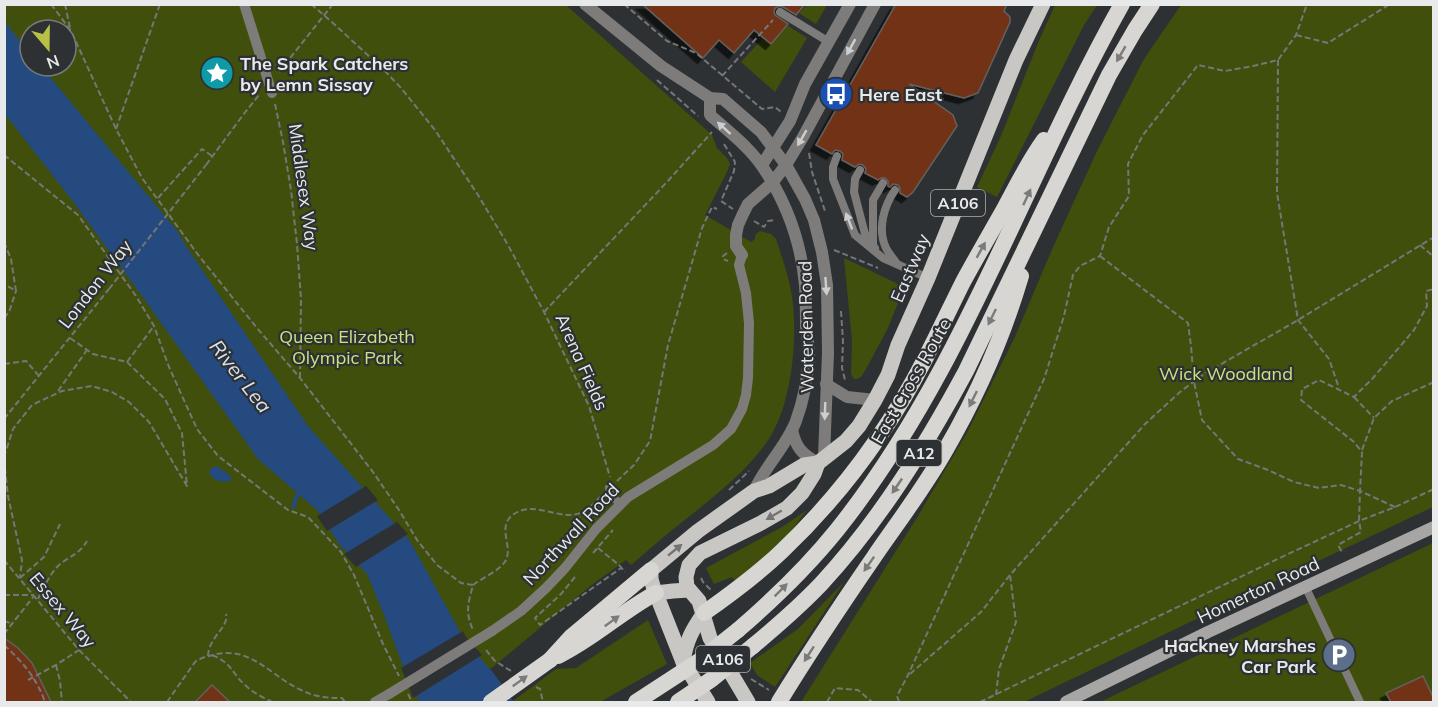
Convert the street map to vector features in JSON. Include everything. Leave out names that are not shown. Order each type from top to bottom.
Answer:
[{"type":"highway","name":"East Cross Route","points":[[636,702],[699,660],[764,607],[812,560],[837,531],[888,459],[919,410],[972,312],[1086,73],[1122,4]]},
{"type":"highway","name":"A12","points":[[678,702],[712,679],[796,609],[858,542],[887,502],[941,418],[992,318],[1109,75],[1152,4]]},
{"type":"highway","name":"A12","points":[[704,613],[782,552],[819,514],[876,442],[905,394],[965,279],[1037,150],[1070,106]]},
{"type":"highway","name":"A12","points":[[779,702],[837,611],[919,494],[956,432],[975,395],[1012,307],[1036,226]]},
{"type":"highway","points":[[550,660],[571,637],[651,570]]},
{"type":"highway","points":[[491,702],[550,660],[578,646],[638,603],[656,593]]},
{"type":"main road","name":"Eastway","points":[[651,570],[754,491],[769,486],[804,465],[821,460],[854,433],[888,375],[898,345],[928,278],[1016,60],[1042,4]]},
{"type":"main road","name":"Eastway","points":[[689,590],[686,577],[689,565],[694,559],[787,508],[811,480],[821,460]]},
{"type":"main road","name":"Homerton Road","points":[[1066,702],[1208,632],[1434,527]]},
{"type":"main road","name":"A106","points":[[651,570],[651,579],[683,662],[708,702]]},
{"type":"main road","name":"A106","points":[[689,590],[699,601],[710,638],[748,702]]},
{"type":"main road","points":[[656,593],[689,590]]},
{"type":"main road","name":"A106","points":[[683,662],[686,645],[694,626],[704,613]]},
{"type":"street","points":[[244,4],[272,93]]},
{"type":"street","name":"Waterden Road","points":[[585,4],[644,53],[710,98],[723,99],[761,132],[786,165],[810,209],[822,252],[827,285],[828,353],[821,460]]},
{"type":"street","points":[[762,165],[790,121],[805,84],[850,4]]},
{"type":"street","name":"Northwall Road","points":[[375,702],[492,631],[521,610],[565,568],[596,529],[620,504],[718,441],[731,429],[746,395],[749,348],[746,293],[739,265],[742,255],[736,246],[738,225],[748,204],[772,183],[786,165],[875,4]]},
{"type":"street","name":"Waterden Road","points":[[710,98],[710,115],[742,143],[762,165],[785,208],[794,232],[805,284],[809,351],[805,393],[792,430],[763,473],[754,491]]},
{"type":"street","points":[[826,384],[847,397],[875,400]]},
{"type":"street","points":[[792,430],[795,442],[801,451],[807,457],[821,460]]},
{"type":"lane","points":[[780,12],[829,42]]},
{"type":"lane","points":[[837,156],[833,167],[833,179],[855,235],[883,258],[928,278]]},
{"type":"lane","points":[[860,170],[855,179],[854,192],[865,234],[883,258]]},
{"type":"lane","points":[[873,245],[873,200],[883,183]]},
{"type":"lane","points":[[895,190],[882,222],[882,237],[886,249],[898,265]]},
{"type":"lane","points":[[611,487],[612,496],[620,504]]},
{"type":"lane","points":[[1306,588],[1360,702]]},
{"type":"path","points":[[51,4],[61,18]]},
{"type":"path","points":[[116,129],[160,4]]},
{"type":"path","name":"Arena Fields","points":[[311,4],[385,72],[435,130],[478,195],[544,312],[589,406],[611,487]]},
{"type":"path","points":[[325,15],[333,4]]},
{"type":"path","points":[[624,4],[662,37],[671,43],[696,52],[762,109],[775,107],[786,117]]},
{"type":"path","points":[[1306,4],[1296,35],[1278,60],[1277,193],[1298,320],[1329,359],[1339,388]]},
{"type":"path","points":[[1296,35],[1328,43],[1390,4]]},
{"type":"path","points":[[722,76],[780,12]]},
{"type":"path","points":[[78,46],[116,129],[142,178],[199,256],[300,378],[373,472],[417,540],[437,565],[461,583],[473,585],[505,561],[508,549],[505,527],[513,514],[528,509],[564,516],[578,514],[587,510],[634,465],[650,441],[668,345],[702,228],[712,207],[717,209]]},
{"type":"path","points":[[899,702],[897,696],[1044,379],[1064,316],[1073,275],[1080,266],[1100,256],[1109,226],[1129,196],[1128,164],[1143,135],[1198,65],[1225,71],[1278,60]]},
{"type":"path","name":"Middlesex Way","points":[[272,93],[291,190],[297,244],[301,299],[300,378]]},
{"type":"path","points":[[544,312],[713,130]]},
{"type":"path","points":[[723,141],[735,162],[734,171],[721,201],[727,205]]},
{"type":"path","points":[[158,198],[202,149],[212,157]]},
{"type":"path","points":[[809,153],[812,172],[827,216]]},
{"type":"path","points":[[4,155],[78,215],[136,296],[154,326],[169,367],[197,429],[218,456],[288,510],[308,517],[341,552],[354,575],[402,683]]},
{"type":"path","name":"London Way","points":[[4,419],[206,165]]},
{"type":"path","points":[[758,223],[764,227],[768,221],[777,220],[781,223]]},
{"type":"path","points":[[908,675],[981,612],[1010,575],[1145,424],[1180,392],[1204,374],[1434,237]]},
{"type":"path","points":[[4,242],[16,291],[9,312],[4,318]]},
{"type":"path","points":[[1420,245],[1434,257]]},
{"type":"path","points":[[832,249],[882,270]]},
{"type":"path","points":[[1100,256],[1188,323],[1194,382],[1202,420],[1238,459],[1302,484],[1319,488],[1341,485],[1395,507]]},
{"type":"path","points":[[4,284],[16,291]]},
{"type":"path","points":[[1354,397],[1414,330],[1426,306],[1426,291],[1434,289]]},
{"type":"path","points":[[127,362],[154,326]]},
{"type":"path","points":[[20,578],[22,560],[4,458],[13,429],[32,405],[62,391],[92,386],[112,392],[129,402],[149,422],[187,486],[182,434],[165,399],[127,362],[93,354],[70,338]]},
{"type":"path","points":[[57,393],[87,350]]},
{"type":"path","points":[[4,364],[26,361],[39,376]]},
{"type":"path","points":[[842,368],[848,384]]},
{"type":"path","points":[[1362,452],[1354,442],[1301,400],[1302,389],[1319,380],[1339,388],[1354,397],[1374,418]]},
{"type":"path","points":[[1342,551],[1338,545],[1361,532],[1359,521],[1362,452],[1374,418],[1392,401],[1434,382]]},
{"type":"path","points":[[4,444],[8,446]]},
{"type":"path","points":[[744,477],[750,470]]},
{"type":"path","points":[[980,702],[1359,521],[1434,489]]},
{"type":"path","points":[[20,578],[44,557],[60,524]]},
{"type":"path","points":[[38,600],[52,573],[59,565],[81,551],[87,541]]},
{"type":"path","points":[[535,618],[540,625],[621,568],[598,548]]},
{"type":"path","name":"Essex Way","points":[[4,560],[102,676],[131,702]]},
{"type":"path","points":[[996,695],[999,669],[1016,622],[1010,575]]},
{"type":"path","points":[[473,585],[468,618],[476,637]]},
{"type":"path","points":[[4,595],[34,596]]},
{"type":"path","points":[[4,634],[34,596]]},
{"type":"path","points":[[210,656],[210,643],[228,620],[226,614]]},
{"type":"path","points":[[4,621],[13,624]]},
{"type":"path","points":[[4,645],[34,677],[45,702]]},
{"type":"path","points":[[482,645],[495,661],[513,672]]},
{"type":"path","points":[[28,680],[79,650]]},
{"type":"path","points":[[167,702],[195,662],[200,658],[220,653],[242,654],[299,690],[321,697],[342,698],[345,702]]},
{"type":"path","points":[[210,656],[220,658],[231,667],[243,684],[273,702]]},
{"type":"path","points":[[56,665],[62,702]]},
{"type":"path","points":[[531,683],[540,689],[543,702]]},
{"type":"path","points":[[827,702],[835,688],[858,690],[872,702]]},
{"type":"path","points":[[407,693],[412,702]]},
{"type":"green space","name":"Queen Elizabeth Olympic Park","points":[[4,5],[566,5],[712,135],[717,148],[727,158],[730,164],[727,172],[705,215],[751,242],[760,231],[771,234],[776,239],[792,296],[794,332],[791,372],[782,410],[775,427],[756,456],[720,492],[631,565],[626,560],[589,587],[451,702],[5,702]]},
{"type":"green space","points":[[807,5],[827,5],[816,24],[799,13]]},
{"type":"green space","points":[[1055,5],[1097,5],[1084,25],[997,197],[977,187],[1001,136]]},
{"type":"green space","name":"Wick Woodland","points":[[1181,5],[1433,5],[1433,507],[1024,702],[801,702],[918,516],[968,431],[1014,339],[1098,149],[1144,59]]},
{"type":"green space","points":[[787,25],[807,38],[775,92],[741,62],[763,38],[771,44]]},
{"type":"green space","points":[[844,258],[896,283],[903,291],[887,330],[866,369],[857,379],[854,379],[851,374],[852,341]]},
{"type":"green space","points":[[807,510],[786,538],[735,581],[732,577],[714,584],[706,568],[782,527]]},
{"type":"green space","points":[[1433,543],[1433,702],[1100,702]]},
{"type":"green space","points":[[844,582],[775,687],[757,675],[750,663],[798,629]]},
{"type":"green space","points":[[648,620],[667,664],[600,702],[513,701],[556,669],[576,668]]},
{"type":"water","name":"River Lea","points":[[4,21],[18,38],[18,78],[51,78],[178,232],[308,426],[410,541],[464,639],[495,675],[514,702],[420,702],[401,661],[367,574],[339,544],[318,511],[258,459],[74,203],[5,114]]},
{"type":"water","points":[[217,466],[231,476],[231,481],[218,481],[211,476],[209,473],[211,468]]},
{"type":"pier","points":[[366,486],[378,500],[327,531],[317,516]]},
{"type":"pier","points":[[397,522],[408,534],[356,567],[344,554]]},
{"type":"pier","points":[[463,631],[482,655],[413,698],[401,668]]},
{"type":"building","points":[[642,4],[805,4],[796,15],[780,6],[775,8],[775,15],[788,24],[771,44],[754,30],[734,53],[719,40],[703,58]]},
{"type":"building","points":[[896,4],[1007,4],[1004,11],[1010,17],[1010,22],[978,93],[964,98],[909,84],[953,115],[957,126],[913,192],[907,197],[900,193],[898,185],[893,184],[890,187],[885,178],[878,180],[865,173],[866,169],[863,165],[859,164],[855,167],[842,160],[843,154],[840,151],[835,150],[832,154],[816,145]]},
{"type":"building","points":[[4,638],[18,648],[32,663],[51,702],[4,702]]},
{"type":"building","points":[[1423,676],[1434,702],[1391,702],[1386,693]]},
{"type":"building","points":[[212,685],[230,702],[195,702]]},
{"type":"waterway","points":[[293,507],[299,491]]},
{"type":"place","name":"The Spark Catchers by Lemn Sissay","points":[[217,73]]},
{"type":"place","name":"Here East","points":[[836,94]]},
{"type":"place","name":"Hackney Marshes Car Park","points":[[1339,655]]}]
